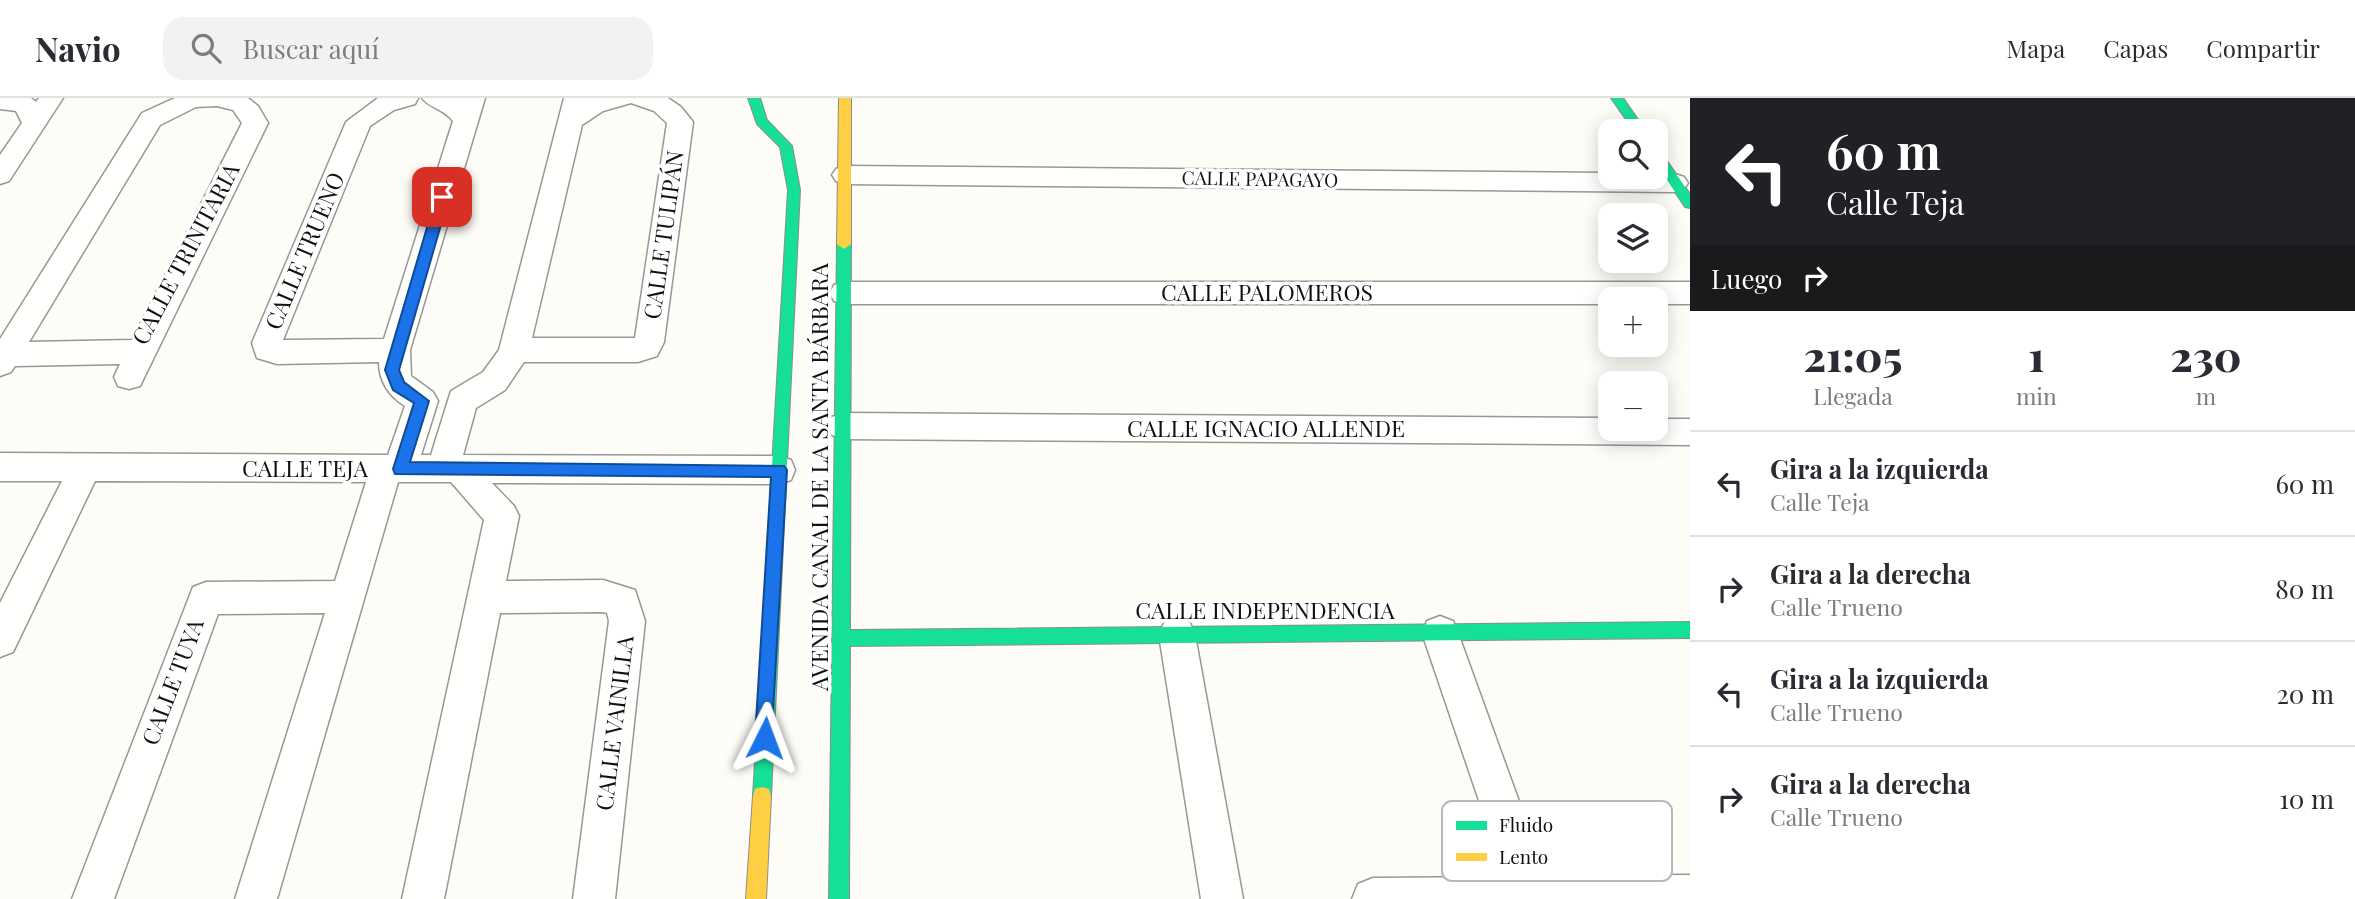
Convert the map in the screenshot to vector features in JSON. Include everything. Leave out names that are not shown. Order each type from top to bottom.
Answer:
[{"type":"main road","points":[[754,98],[761,121],[786,146],[794,190],[756,899]]},
{"type":"main road","name":"AVENIDA CANAL DE LA SANTA BÁRBARA","points":[[839,899],[845,98]]},
{"type":"main road","points":[[1617,98],[1632,119]]},
{"type":"main road","points":[[1668,171],[1683,193]]},
{"type":"main road","name":"CALLE INDEPENDENCIA","points":[[841,638],[1690,630]]},
{"type":"street","points":[[0,175],[51,98]]},
{"type":"street","name":"CALLE TRINITARIA","points":[[218,98],[249,108],[255,123],[134,364],[4,359],[150,119],[191,100],[218,98]]},
{"type":"street","name":"CALLE TRUENO","points":[[396,350],[277,352],[268,351],[267,343],[359,122],[385,104],[406,98]]},
{"type":"street","points":[[256,899],[348,597],[393,469],[422,401],[398,386],[392,370],[470,109],[434,98]]},
{"type":"street","points":[[424,899],[502,516],[451,469],[462,400],[497,381],[507,369],[573,110],[582,110],[604,100],[622,98]]},
{"type":"street","name":"CALLE TULIPÁN","points":[[514,350],[638,350],[646,348],[649,342],[680,122],[672,110],[656,101],[640,98]]},
{"type":"street","points":[[0,101],[24,104],[32,114],[34,123]]},
{"type":"street","name":"CALLE PAPAGAYO","points":[[845,175],[1683,193]]},
{"type":"street","name":"CALLE PALOMEROS","points":[[844,293],[1690,293]]},
{"type":"street","name":"CALLE IGNACIO ALLENDE","points":[[843,426],[1690,432]]},
{"type":"street","name":"CALLE TEJA","points":[[0,467],[779,470]]},
{"type":"street","points":[[0,640],[85,468]]},
{"type":"street","name":"CALLE VAINILLA","points":[[484,597],[603,596],[622,601],[628,621],[594,899]]},
{"type":"street","name":"CALLE TUYA","points":[[93,899],[206,598],[348,597]]},
{"type":"street","points":[[1440,633],[1499,801]]},
{"type":"street","points":[[1177,635],[1223,899]]},
{"type":"street","points":[[1527,881],[1533,898]]},
{"type":"street","points":[[1373,899],[1690,896]]},
{"type":"traffic: fast","points":[[754,98],[761,121],[786,146],[794,190],[762,796]]},
{"type":"traffic: fast","points":[[1617,98],[1632,119]]},
{"type":"traffic: fast","points":[[1668,172],[1690,204]]},
{"type":"traffic: fast","points":[[839,899],[844,244]]},
{"type":"traffic: fast","points":[[841,638],[1690,630]]},
{"type":"traffic: slow","points":[[844,244],[845,98]]},
{"type":"traffic: slow","points":[[756,899],[762,796]]},
{"type":"route","points":[[442,197],[392,370],[398,386],[422,401],[400,469],[779,470],[765,738]]}]
